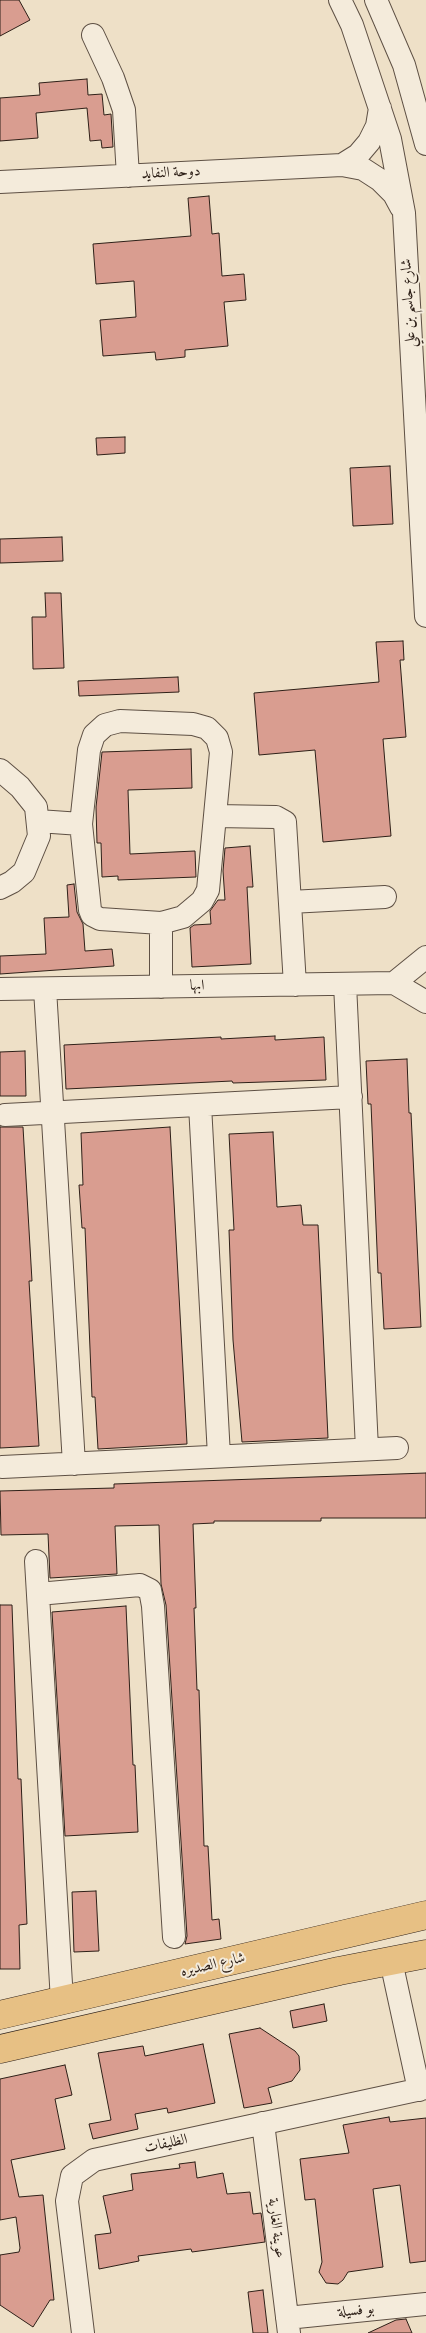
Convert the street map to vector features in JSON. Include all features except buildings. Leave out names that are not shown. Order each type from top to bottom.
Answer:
[{"type":"main road","name":"شارع الصديره","points":[[0,2015],[426,1915]]},
{"type":"main road","points":[[0,2049],[391,1960],[426,1954]]},
{"type":"street","name":"شارع جاسم بن علي","points":[[340,0],[352,25],[390,139],[404,213],[426,616]]},
{"type":"street","points":[[376,0],[404,65],[426,144]]},
{"type":"street","points":[[93,36],[113,78],[124,110],[128,176]]},
{"type":"street","points":[[342,164],[358,155],[370,142],[377,126],[380,108]]},
{"type":"street","name":"دوحة النفايد","points":[[0,182],[342,164],[362,169],[380,180],[394,194],[404,213]]},
{"type":"street","points":[[120,721],[193,724],[207,728],[217,738],[221,752],[208,890],[202,901],[183,917],[161,923],[100,919],[92,914],[81,824],[89,750],[94,735],[105,725],[120,721]]},
{"type":"street","points":[[0,770],[20,787],[36,807],[39,836],[24,872],[0,888]]},
{"type":"street","points":[[216,816],[276,817],[285,822],[294,985]]},
{"type":"street","points":[[38,821],[81,824]]},
{"type":"street","points":[[290,902],[385,897]]},
{"type":"street","points":[[161,923],[161,987]]},
{"type":"street","points":[[426,957],[394,983],[426,1002]]},
{"type":"street","name":"ابها","points":[[0,989],[394,983]]},
{"type":"street","points":[[345,984],[367,1449]]},
{"type":"street","points":[[45,989],[74,1464]]},
{"type":"street","points":[[5,1115],[351,1096]]},
{"type":"street","points":[[200,1104],[219,1456]]},
{"type":"street","points":[[2,1468],[397,1448]]},
{"type":"street","points":[[36,1561],[62,2001]]},
{"type":"street","points":[[38,1594],[140,1585],[150,1590],[153,1606],[174,1937]]},
{"type":"street","name":"الظليفات","points":[[83,2333],[66,2201],[72,2176],[94,2160],[262,2122],[423,2089],[391,1960]]},
{"type":"street","name":"عوينة الغارية","points":[[262,2122],[288,2325]]},
{"type":"street","name":"بو فسيلة","points":[[288,2325],[426,2304]]}]
